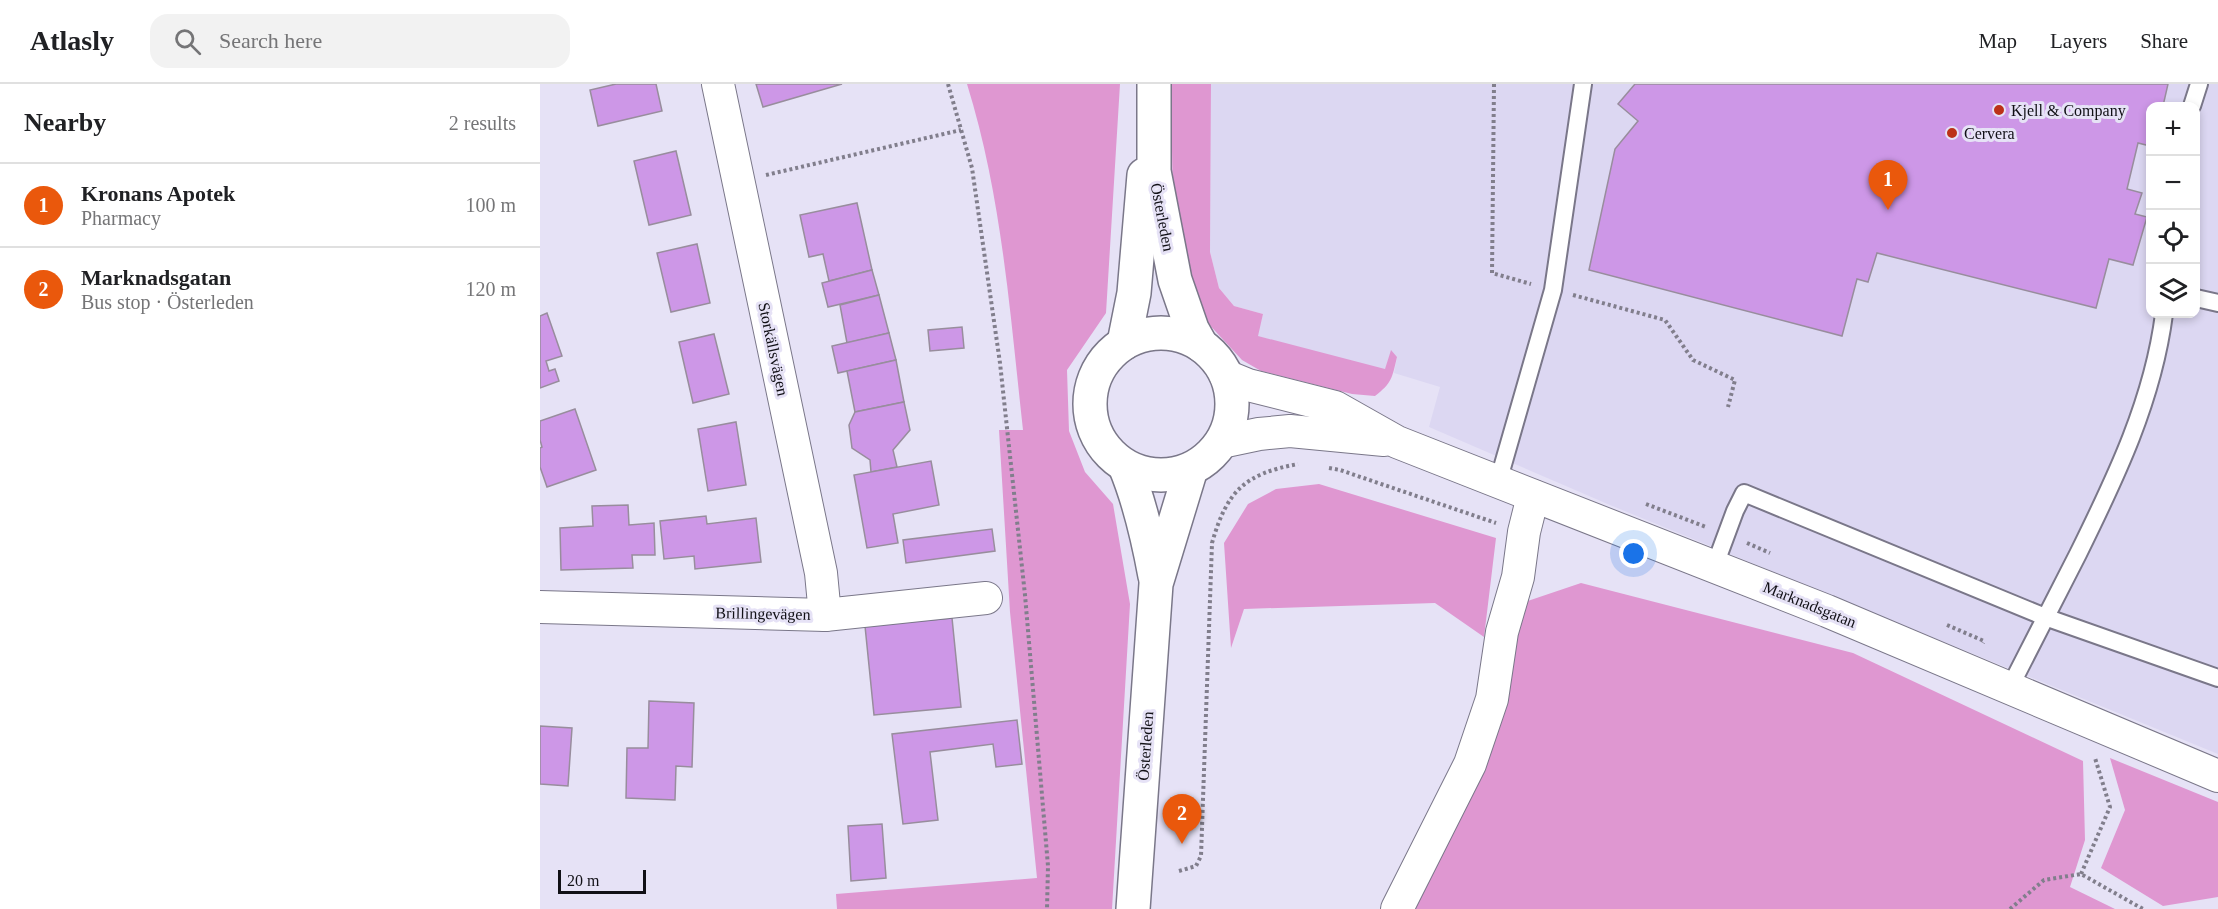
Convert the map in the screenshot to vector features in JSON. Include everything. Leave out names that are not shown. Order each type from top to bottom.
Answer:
[{"type":"main road","name":"Österleden","points":[[1124,343],[1134,293],[1152,84]]},
{"type":"main road","name":"Österleden","points":[[1152,84],[1154,171],[1175,280],[1192,329],[1201,345]]},
{"type":"main road","points":[[1163,333],[1183,336],[1201,345],[1216,359],[1226,376],[1231,392],[1232,410],[1221,442],[1213,453],[1191,469],[1175,474],[1158,476],[1125,466],[1101,443],[1094,428],[1089,396],[1093,380],[1101,365],[1111,352],[1124,343],[1143,335],[1163,333]]},
{"type":"main road","name":"Österleden","points":[[1125,466],[1137,495],[1147,530],[1156,584]]},
{"type":"main road","name":"Österleden","points":[[1133,909],[1156,584],[1191,469]]},
{"type":"street","name":"Storkällsvägen","points":[[718,84],[821,573],[825,615]]},
{"type":"street","name":"Marknadsgatan","points":[[1226,376],[1248,385],[1335,408],[1397,442],[1715,565],[2218,776]]},
{"type":"street","name":"Marknadsgatan","points":[[1221,442],[1259,434],[1290,431],[1397,442]]},
{"type":"street","points":[[1397,909],[1470,764],[1492,699],[1502,632],[1518,577],[1524,532],[1533,496]]},
{"type":"street","name":"Brillingevägen","points":[[540,607],[825,615],[986,598]]},
{"type":"lane","points":[[1498,482],[1553,290],[1583,84]]},
{"type":"lane","points":[[2193,102],[2199,84]]},
{"type":"lane","points":[[2200,299],[2218,303]]},
{"type":"lane","points":[[2009,689],[2112,485],[2138,424],[2161,340],[2164,318]]},
{"type":"lane","points":[[1715,565],[1744,493],[2045,617],[2218,678]]},
{"type":"path","points":[[948,84],[972,168],[1000,363],[1047,854],[1047,909]]},
{"type":"path","points":[[739,182],[961,130]]},
{"type":"path","points":[[1179,871],[1196,866],[1201,856],[1212,543],[1221,515],[1232,496],[1251,478],[1274,468],[1300,464]]},
{"type":"path","points":[[1320,467],[1340,470],[1524,532]]},
{"type":"path","points":[[2010,909],[2044,880],[2081,874],[2143,909]]},
{"type":"shaded area","points":[[967,84],[1120,84],[1106,313],[1067,370],[1069,431],[1085,472],[1113,504],[1130,604],[1112,909],[837,909],[836,894],[1037,878],[1010,612],[999,430],[1023,430],[997,212],[979,126]]},
{"type":"shaded area","points":[[1171,84],[1211,84],[1210,252],[1219,288],[1234,306],[1263,314],[1258,336],[1385,369],[1391,350],[1397,357],[1392,375],[1385,387],[1375,396],[1352,394],[1261,371],[1242,360],[1204,319],[1173,217]]},
{"type":"shaded area","points":[[1211,84],[2218,84],[2218,754],[1610,505],[1429,427],[1440,387],[1394,373],[1397,357],[1391,351],[1385,370],[1257,336],[1263,314],[1234,306],[1219,288],[1210,252]]},
{"type":"shaded area","points":[[1319,484],[1496,538],[1484,637],[1435,603],[1244,609],[1231,648],[1224,543],[1248,504],[1276,489]]},
{"type":"shaded area","points":[[1581,583],[1853,653],[2083,761],[2085,840],[2070,887],[2115,909],[1408,909],[1492,748],[1516,605]]},
{"type":"shaded area","points":[[2110,758],[2218,802],[2218,897],[2163,906],[2101,868],[2125,810]]},
{"type":"building","points":[[616,84],[656,84],[662,111],[598,126],[590,90]]},
{"type":"building","points":[[756,84],[842,84],[763,107]]},
{"type":"building","points":[[1635,84],[2168,84],[2164,102],[2146,102],[2146,145],[2138,143],[2127,189],[2142,193],[2135,214],[2146,217],[2133,265],[2109,259],[2096,308],[1877,253],[1868,282],[1857,279],[1842,336],[1589,270],[1615,149],[1638,121],[1618,104]]},
{"type":"building","points":[[676,151],[691,215],[649,225],[634,161]]},
{"type":"building","points":[[857,203],[872,270],[829,281],[823,254],[809,257],[800,215]]},
{"type":"building","points":[[697,244],[710,303],[671,312],[657,253]]},
{"type":"building","points":[[872,270],[879,295],[828,307],[822,283]]},
{"type":"building","points":[[879,295],[889,333],[847,343],[840,305]]},
{"type":"building","points":[[547,313],[562,356],[546,361],[549,371],[555,369],[559,381],[540,388],[540,316]]},
{"type":"building","points":[[962,327],[964,348],[930,351],[928,330]]},
{"type":"building","points":[[889,333],[896,360],[838,373],[832,346]]},
{"type":"building","points":[[714,334],[729,394],[693,403],[679,342]]},
{"type":"building","points":[[896,360],[904,402],[855,412],[847,371]]},
{"type":"building","points":[[904,402],[910,430],[893,450],[897,467],[871,472],[870,460],[852,448],[849,425],[855,412]]},
{"type":"building","points":[[575,409],[596,470],[547,487],[540,467],[540,448],[542,447],[540,421]]},
{"type":"building","points":[[736,422],[746,485],[708,491],[698,429]]},
{"type":"building","points":[[931,461],[939,505],[893,514],[898,543],[867,548],[854,475]]},
{"type":"building","points":[[628,505],[629,525],[654,523],[655,555],[632,555],[633,568],[561,570],[560,528],[593,526],[592,506]]},
{"type":"building","points":[[706,516],[707,524],[756,518],[761,562],[695,569],[694,556],[664,559],[660,521]]},
{"type":"building","points":[[992,529],[995,551],[906,563],[903,540]]},
{"type":"building","points":[[952,618],[961,707],[874,715],[865,626]]},
{"type":"building","points":[[649,701],[694,703],[692,767],[676,766],[675,800],[626,798],[627,748],[648,748]]},
{"type":"building","points":[[1017,720],[1022,764],[996,767],[993,744],[930,752],[938,820],[903,824],[892,734]]},
{"type":"building","points":[[540,726],[572,728],[568,786],[540,784]]},
{"type":"building","points":[[882,824],[886,878],[851,881],[848,826]]},
{"type":"place","name":"Kjell & Company","points":[[1999,110]]},
{"type":"place","name":"Cervera","points":[[1952,133]]},
{"type":"place","name":"Kronans Apotek","points":[[1888,210]]},
{"type":"place","name":"Marknadsgatan","points":[[1182,844]]}]
